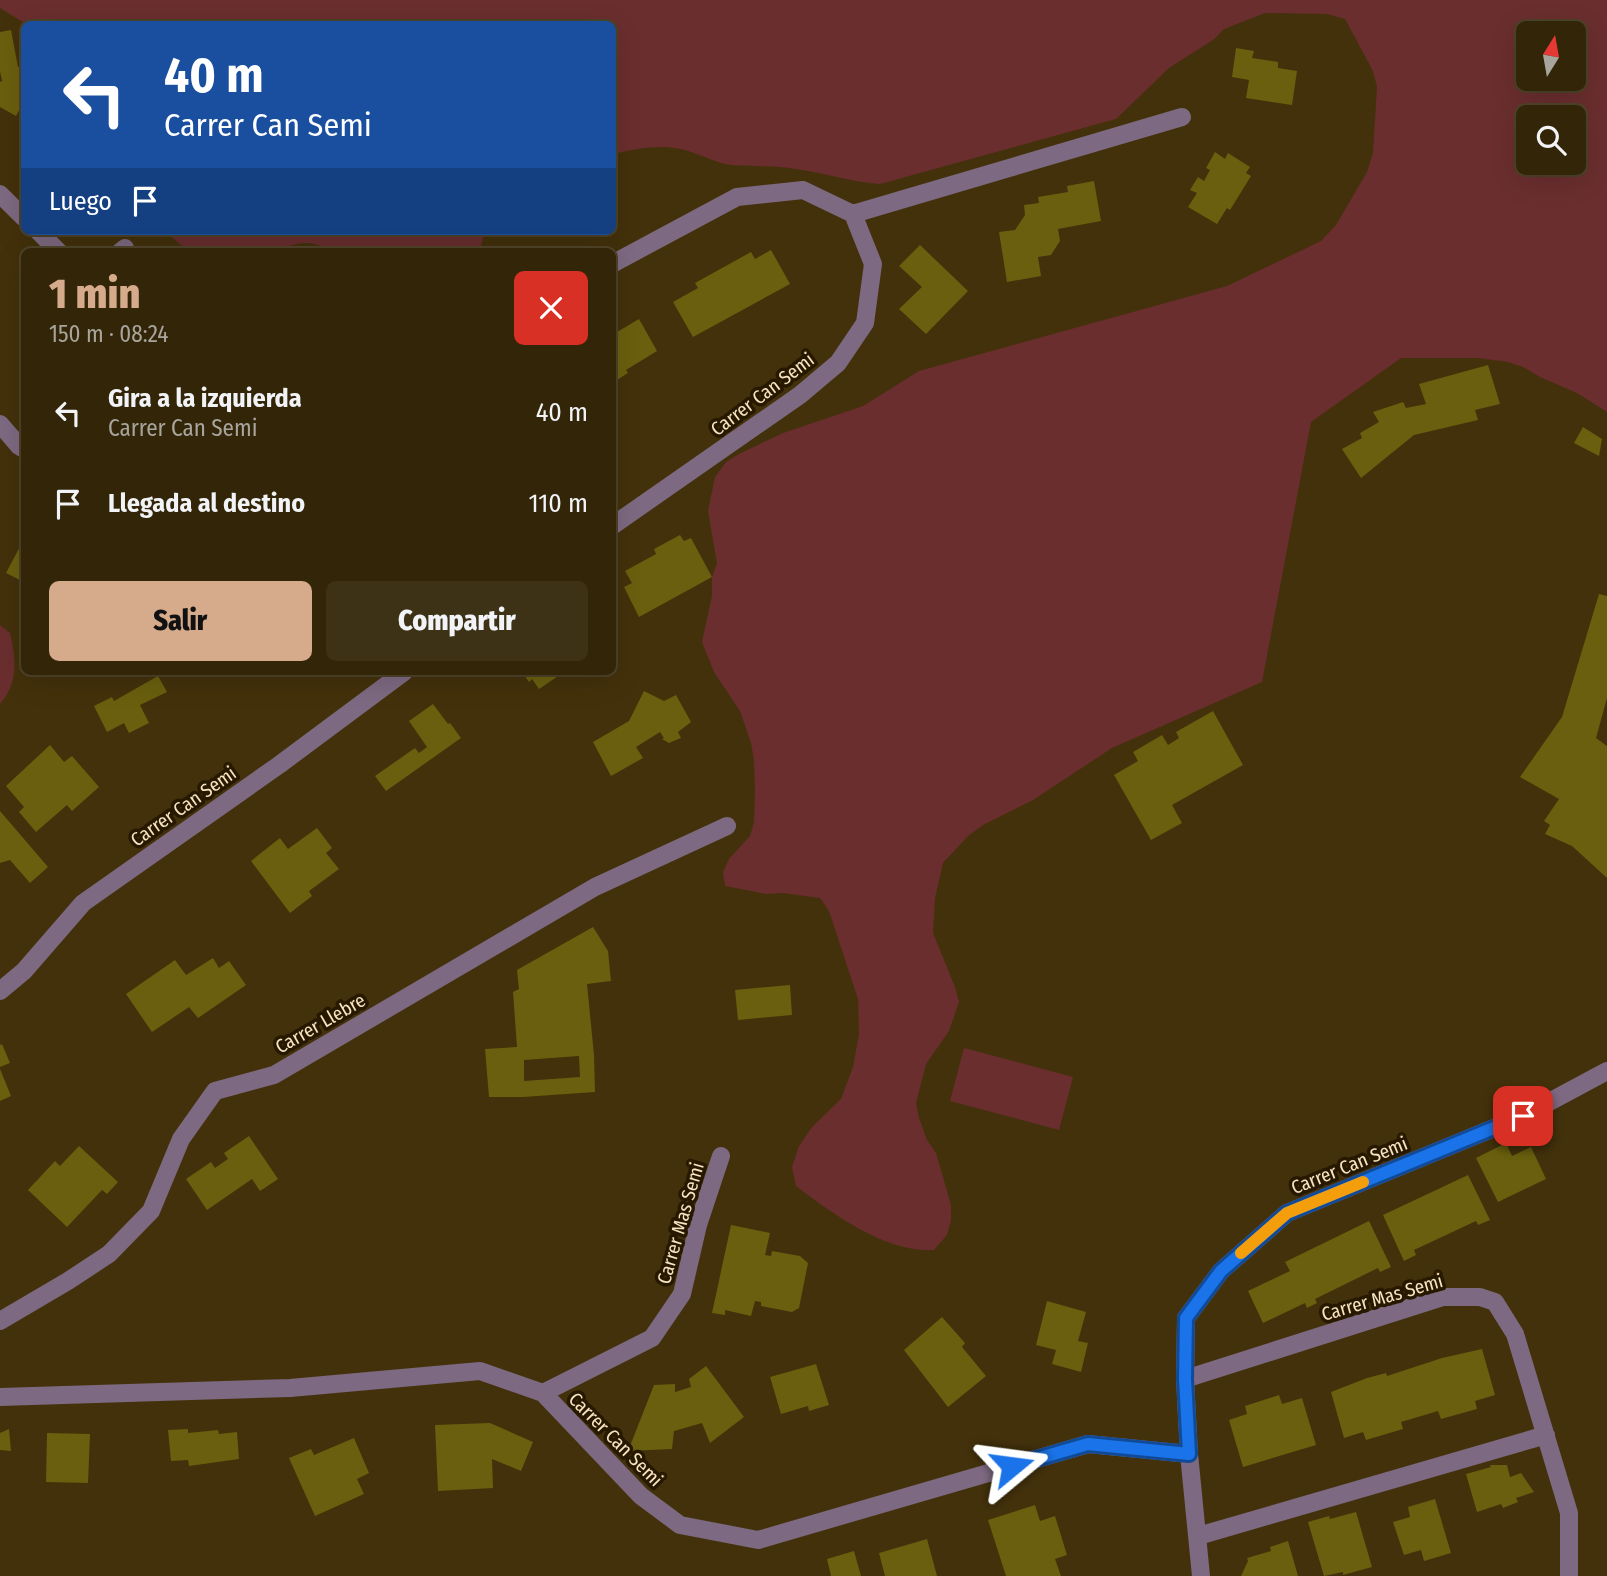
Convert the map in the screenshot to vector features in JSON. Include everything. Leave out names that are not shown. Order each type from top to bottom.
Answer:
[{"type":"street","points":[[616,262],[737,197],[803,190],[853,214],[1182,117]]},
{"type":"street","points":[[0,194],[21,215]]},
{"type":"street","name":"Carrer Can Semi","points":[[616,523],[800,396],[838,363],[865,323],[873,264],[853,214]]},
{"type":"street","points":[[42,235],[55,248]]},
{"type":"street","points":[[0,424],[21,447]]},
{"type":"street","name":"Carrer Can Semi","points":[[0,991],[24,971],[83,903],[279,765],[400,675]]},
{"type":"street","name":"Carrer Llebre","points":[[0,1321],[109,1254],[151,1211],[181,1139],[215,1091],[274,1075],[595,887],[727,826]]},
{"type":"street","name":"Carrer Can Semi","points":[[1201,1576],[1189,1454],[1185,1379],[1186,1318],[1221,1271],[1287,1213],[1523,1116],[1607,1070]]},
{"type":"street","name":"Carrer Mas Semi","points":[[543,1393],[652,1338],[682,1294],[698,1225],[721,1156]]},
{"type":"street","name":"Carrer Mas Semi","points":[[1185,1379],[1443,1297],[1480,1297],[1494,1302],[1515,1334],[1569,1513],[1569,1576]]},
{"type":"street","name":"Carrer Can Semi","points":[[0,1397],[290,1388],[480,1371],[543,1393],[641,1496],[680,1525],[758,1540],[1088,1444],[1189,1454]]},
{"type":"street","points":[[1198,1536],[1546,1435]]},
{"type":"shaded area","points":[[0,0],[1607,0],[1607,412],[1577,393],[1508,362],[1478,358],[1401,358],[1311,422],[1262,682],[1112,748],[1033,800],[983,825],[968,836],[943,863],[935,898],[933,933],[959,1002],[949,1031],[926,1064],[916,1103],[927,1140],[936,1153],[951,1205],[947,1235],[934,1250],[897,1245],[861,1230],[796,1186],[792,1167],[799,1146],[812,1127],[841,1099],[853,1067],[859,1034],[858,999],[829,911],[820,898],[783,893],[766,894],[725,886],[723,872],[729,859],[750,836],[754,822],[755,791],[751,743],[740,711],[714,672],[702,642],[712,596],[712,577],[717,563],[708,511],[715,477],[726,462],[739,454],[783,433],[863,406],[919,371],[1227,286],[1321,241],[1336,225],[1367,172],[1373,153],[1377,87],[1373,71],[1345,19],[1327,14],[1265,13],[1224,29],[1213,40],[1169,68],[1116,119],[880,184],[788,168],[725,164],[688,151],[664,147],[616,153],[616,21],[21,21],[0,8]]},
{"type":"shaded area","points":[[170,235],[484,235],[480,248],[325,248],[300,243],[281,248],[184,248]]},
{"type":"shaded area","points":[[0,625],[10,633],[14,670],[10,687],[0,704]]},
{"type":"shaded area","points":[[964,1048],[1073,1077],[1059,1130],[950,1101]]},
{"type":"building","points":[[11,30],[18,67],[21,66],[21,107],[16,116],[0,107],[0,32]]},
{"type":"building","points":[[1236,48],[1254,51],[1252,58],[1278,62],[1278,68],[1297,71],[1292,105],[1246,98],[1249,80],[1232,77]]},
{"type":"building","points":[[1215,152],[1225,159],[1228,153],[1250,167],[1246,173],[1251,176],[1230,210],[1227,208],[1217,224],[1188,207],[1197,193],[1190,190],[1198,177],[1204,181],[1210,170],[1206,168]]},
{"type":"building","points":[[1094,181],[1101,221],[1058,229],[1060,241],[1051,255],[1038,257],[1041,276],[1007,282],[999,232],[1015,230],[1025,215],[1024,205],[1039,203],[1038,197],[1068,192],[1067,186]]},
{"type":"building","points":[[920,245],[968,291],[926,334],[899,309],[922,287],[899,266]]},
{"type":"building","points":[[771,250],[790,284],[693,337],[673,302],[698,288],[695,283],[751,252],[755,259]]},
{"type":"building","points":[[639,319],[657,351],[626,370],[628,373],[616,380],[616,333]]},
{"type":"building","points":[[1488,365],[1500,404],[1475,410],[1478,420],[1414,435],[1361,478],[1342,449],[1362,438],[1360,433],[1379,422],[1373,412],[1403,402],[1406,408],[1426,404],[1419,384]]},
{"type":"building","points":[[1583,427],[1602,439],[1599,456],[1574,443]]},
{"type":"building","points":[[680,535],[684,541],[691,538],[712,577],[639,617],[624,587],[632,583],[625,571],[656,554],[654,549]]},
{"type":"building","points":[[21,545],[21,580],[6,573]]},
{"type":"building","points":[[1599,594],[1607,596],[1607,698],[1596,738],[1607,746],[1607,878],[1572,846],[1545,834],[1550,825],[1544,821],[1559,799],[1520,777],[1562,717]]},
{"type":"building","points":[[524,675],[560,675],[539,689],[532,679],[529,682]]},
{"type":"building","points":[[158,676],[167,692],[140,705],[149,723],[129,733],[124,723],[107,732],[94,706],[112,697],[114,701]]},
{"type":"building","points":[[644,691],[664,701],[676,695],[691,722],[678,732],[681,738],[669,743],[662,739],[664,738],[660,732],[636,747],[643,758],[611,776],[593,742],[629,721]]},
{"type":"building","points":[[433,704],[461,738],[386,791],[375,776],[415,748],[419,753],[427,747],[409,721]]},
{"type":"building","points":[[1213,711],[1243,765],[1172,805],[1182,823],[1151,840],[1114,775],[1138,761],[1133,752],[1162,735],[1168,745],[1179,738],[1176,732]]},
{"type":"building","points":[[50,745],[64,762],[72,756],[99,787],[72,811],[67,805],[36,832],[19,812],[24,807],[6,786]]},
{"type":"building","points":[[0,811],[48,867],[30,883],[10,860],[0,863]]},
{"type":"building","points":[[317,828],[332,848],[326,853],[339,869],[309,891],[312,896],[290,913],[251,861],[280,838],[288,849]]},
{"type":"building","points":[[593,927],[608,951],[611,981],[587,984],[595,1092],[489,1097],[485,1049],[517,1047],[513,992],[519,989],[517,970]],"holes":[[[579,1056],[580,1077],[524,1081],[524,1060]]]},
{"type":"building","points":[[213,958],[219,968],[229,961],[246,985],[198,1018],[189,1007],[152,1032],[126,994],[175,960],[186,975]]},
{"type":"building","points":[[790,985],[792,1015],[738,1020],[735,990]]},
{"type":"building","points":[[2,1044],[10,1063],[0,1067],[0,1045]]},
{"type":"building","points":[[0,1069],[11,1096],[0,1101]]},
{"type":"building","points":[[249,1136],[278,1179],[260,1191],[252,1179],[207,1210],[186,1179],[211,1162],[215,1168],[228,1159],[224,1153]]},
{"type":"building","points":[[1506,1143],[1512,1156],[1531,1147],[1546,1179],[1498,1202],[1476,1158]]},
{"type":"building","points":[[79,1146],[118,1182],[107,1194],[102,1190],[67,1227],[28,1190],[55,1161],[60,1166]]},
{"type":"building","points":[[1468,1175],[1490,1220],[1478,1225],[1476,1221],[1414,1250],[1416,1255],[1404,1261],[1383,1215]]},
{"type":"building","points":[[1369,1221],[1391,1267],[1380,1272],[1378,1268],[1315,1299],[1317,1303],[1307,1308],[1305,1303],[1263,1323],[1248,1291],[1290,1271],[1285,1262]]},
{"type":"building","points":[[731,1225],[770,1233],[765,1255],[771,1256],[772,1251],[800,1256],[808,1263],[799,1308],[792,1312],[761,1306],[761,1302],[755,1301],[751,1316],[725,1310],[725,1315],[712,1313]]},
{"type":"building","points":[[1047,1301],[1086,1312],[1078,1341],[1088,1343],[1081,1372],[1052,1364],[1056,1350],[1036,1345]]},
{"type":"building","points":[[942,1317],[965,1343],[962,1347],[986,1376],[948,1407],[904,1350]]},
{"type":"building","points":[[1482,1349],[1495,1395],[1475,1401],[1477,1409],[1441,1419],[1438,1411],[1401,1422],[1403,1429],[1366,1440],[1363,1432],[1344,1438],[1331,1392],[1367,1378],[1386,1373],[1387,1376],[1442,1358]]},
{"type":"building","points":[[816,1364],[829,1405],[809,1411],[808,1406],[781,1414],[770,1377]]},
{"type":"building","points":[[706,1366],[744,1417],[710,1443],[702,1423],[674,1431],[672,1449],[628,1451],[654,1385],[675,1384],[675,1392],[691,1387],[689,1379]]},
{"type":"building","points":[[1279,1395],[1282,1404],[1302,1398],[1316,1445],[1243,1467],[1229,1420],[1247,1414],[1245,1406]]},
{"type":"building","points":[[490,1423],[533,1442],[521,1471],[492,1459],[493,1488],[438,1491],[435,1425]]},
{"type":"building","points":[[9,1429],[11,1451],[0,1450],[0,1433]]},
{"type":"building","points":[[188,1429],[188,1433],[218,1430],[219,1434],[237,1432],[239,1459],[189,1466],[188,1460],[171,1461],[168,1430]]},
{"type":"building","points":[[47,1433],[90,1434],[88,1483],[46,1482]]},
{"type":"building","points":[[354,1438],[369,1473],[357,1479],[364,1494],[315,1516],[289,1458],[311,1449],[314,1455]]},
{"type":"building","points":[[1490,1465],[1507,1465],[1510,1477],[1521,1473],[1534,1492],[1516,1498],[1518,1502],[1503,1508],[1501,1504],[1477,1512],[1466,1474],[1491,1467]]},
{"type":"building","points":[[1435,1499],[1451,1553],[1424,1561],[1421,1550],[1404,1555],[1393,1522],[1410,1517],[1408,1507]]},
{"type":"building","points":[[1035,1505],[1040,1521],[1055,1516],[1067,1555],[1055,1559],[1061,1576],[1006,1576],[988,1520]]},
{"type":"building","points":[[1356,1512],[1372,1567],[1343,1575],[1343,1572],[1324,1576],[1308,1522]]},
{"type":"building","points":[[927,1539],[937,1576],[885,1576],[879,1553]]},
{"type":"building","points":[[1288,1541],[1298,1576],[1241,1576],[1247,1558],[1271,1551],[1270,1547]]},
{"type":"building","points":[[854,1551],[861,1576],[831,1576],[827,1559]]},
{"type":"slow traffic","points":[[1241,1253],[1287,1213],[1363,1182]]},
{"type":"route","points":[[1012,1466],[1088,1444],[1189,1454],[1185,1379],[1186,1318],[1221,1271],[1287,1213],[1523,1116]]}]
